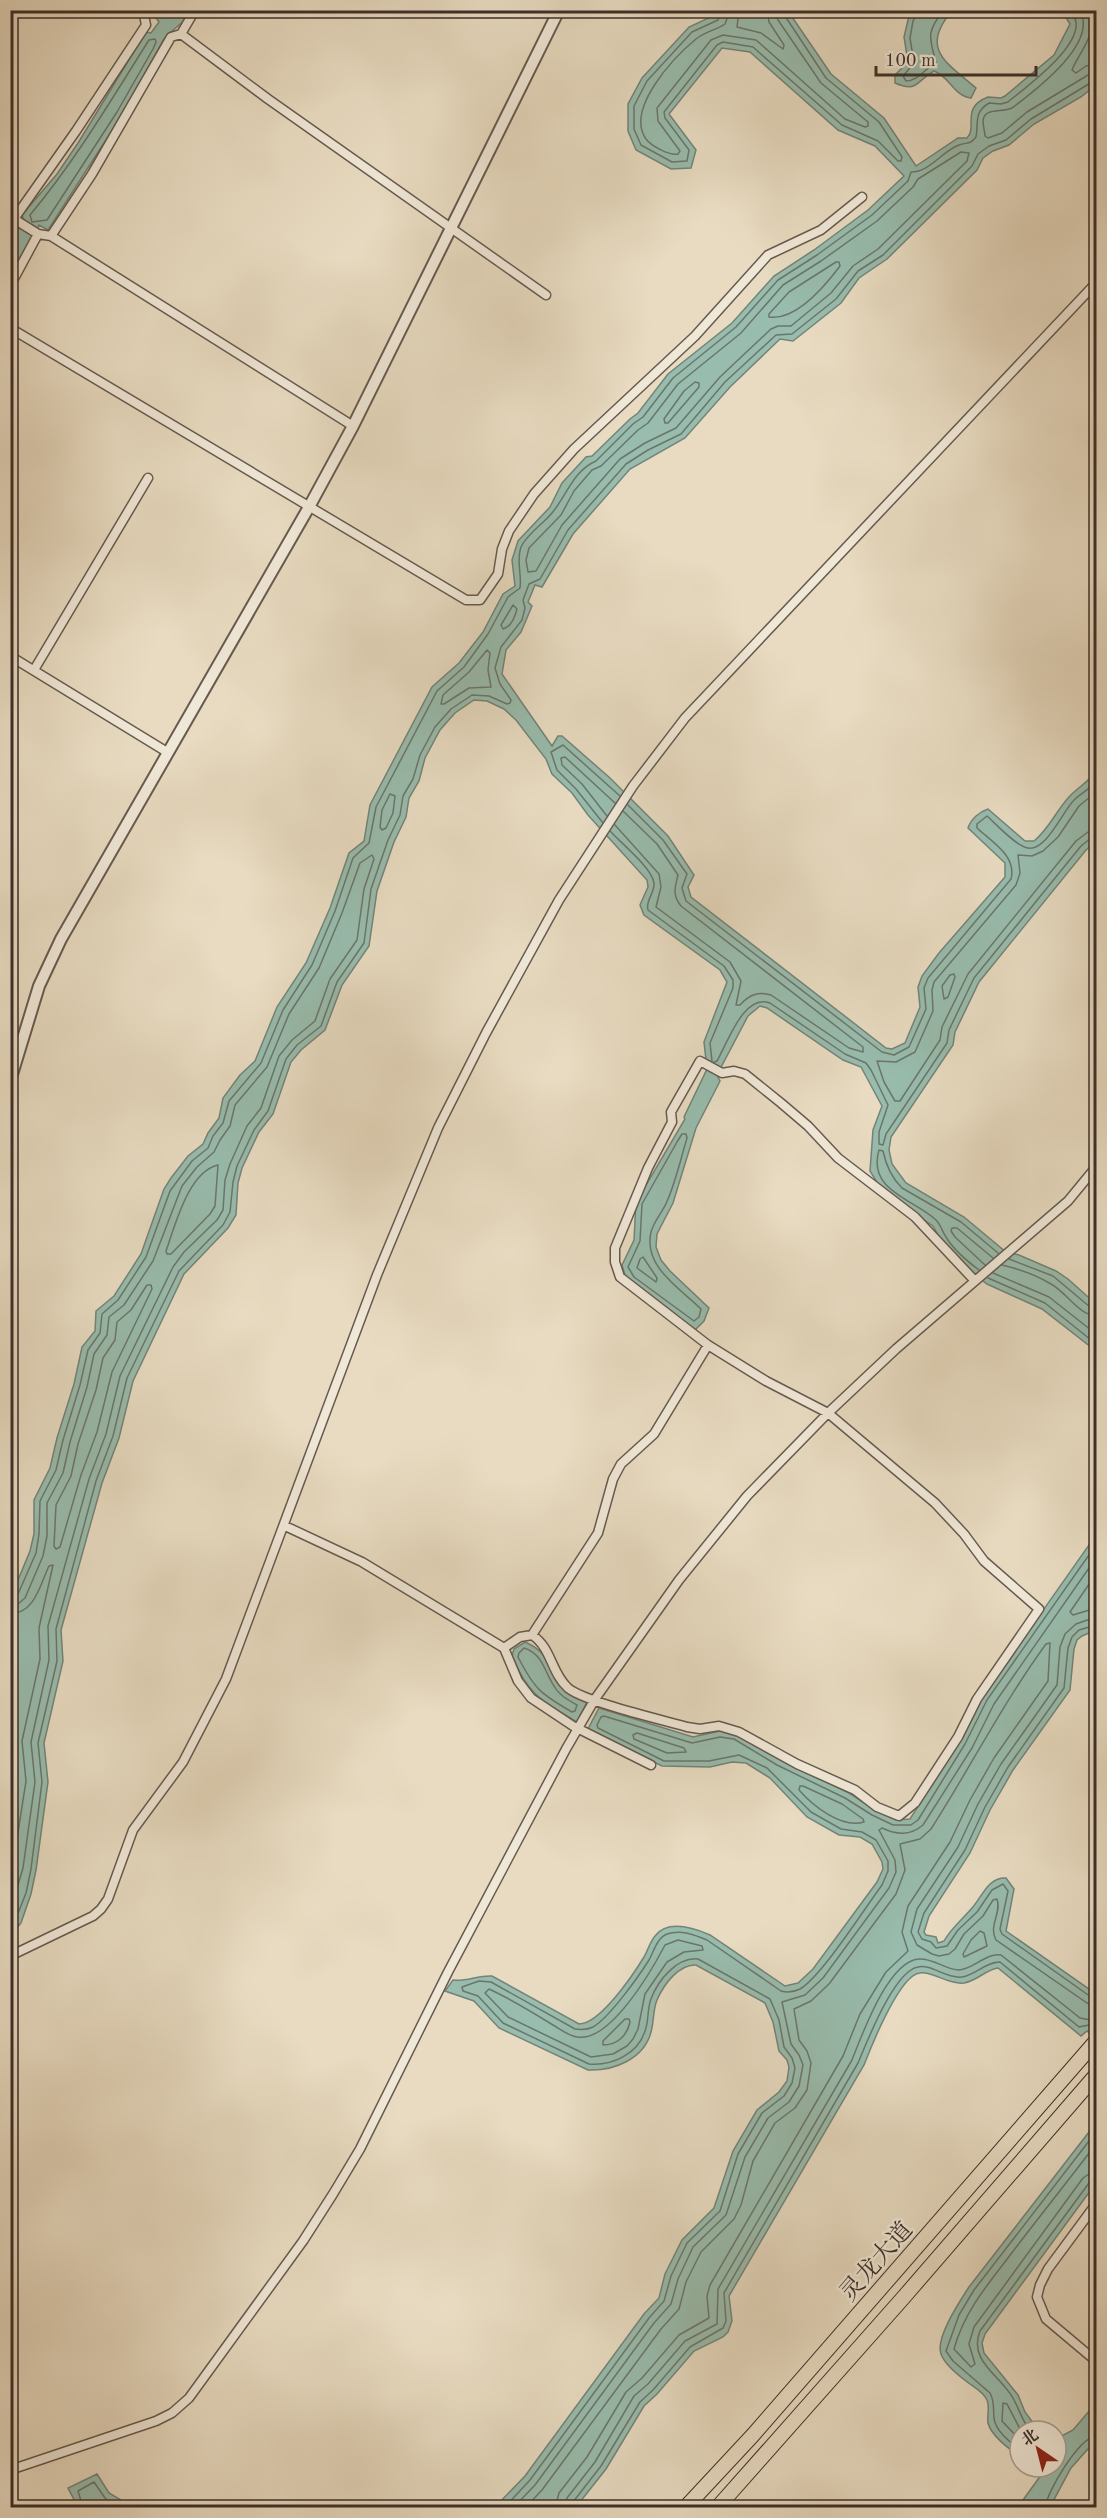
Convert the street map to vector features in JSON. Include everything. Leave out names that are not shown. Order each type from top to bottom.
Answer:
[{"type":"main road","name":"灵龙大道","points":[[685,2508],[753,2435],[1092,2047]]},
{"type":"main road","name":"灵龙大道","points":[[717,2508],[888,2316],[1096,2076]]},
{"type":"street","points":[[143,10],[146,25],[14,219],[38,234],[51,236],[353,426]]},
{"type":"street","points":[[51,236],[92,174],[171,37],[182,34],[195,10]]},
{"type":"street","points":[[10,1081],[39,986],[61,939],[309,507],[353,426],[559,10]]},
{"type":"street","points":[[182,34],[268,99],[546,295]]},
{"type":"street","points":[[10,328],[466,600],[480,600],[498,574],[502,549],[509,531],[534,494],[574,449],[695,336],[768,255],[821,230],[862,197]]},
{"type":"street","points":[[10,286],[38,234]]},
{"type":"street","points":[[10,1956],[93,1916],[105,1905],[133,1830],[183,1762],[219,1694],[251,1617],[377,1275],[438,1128],[486,1033],[559,900],[633,786],[702,699],[1096,283]]},
{"type":"street","points":[[34,670],[148,478]]},
{"type":"street","points":[[10,656],[167,752]]},
{"type":"street","points":[[504,1648],[520,1636],[532,1635],[547,1649],[566,1686],[576,1693],[687,1727],[700,1729],[727,1727],[796,1764],[855,1790],[877,1807],[895,1816],[903,1815],[915,1803],[958,1737],[977,1699],[1039,1610],[984,1561],[964,1534],[935,1503],[828,1413],[766,1381],[708,1345],[620,1277],[614,1255],[622,1225],[672,1122],[671,1112],[700,1061],[722,1073],[734,1071],[745,1074],[782,1102],[838,1158],[915,1216],[976,1280]]},
{"type":"street","points":[[10,2470],[156,2421],[172,2413],[189,2398],[303,2241],[360,2149],[479,1913],[566,1749],[595,1699],[679,1580],[747,1497],[828,1413],[896,1349],[1068,1201],[1083,1186],[1096,1167]]},
{"type":"street","points":[[532,1635],[598,1533],[613,1479],[621,1464],[654,1434],[708,1345]]},
{"type":"street","points":[[285,1526],[362,1562],[504,1648],[526,1694],[579,1729],[651,1765]]},
{"type":"street","points":[[1096,2204],[1048,2269],[1040,2284],[1037,2297],[1046,2319],[1096,2361]]},
{"type":"water","points":[[151,11],[192,11],[164,39],[122,115],[48,230],[39,225],[11,292],[11,240],[24,220],[22,215],[57,174],[146,32],[151,33],[159,22]]},
{"type":"water","points":[[717,11],[788,11],[831,74],[884,118],[916,166],[958,138],[967,138],[970,134],[974,106],[980,101],[988,97],[1005,96],[1054,55],[1070,24],[1062,11],[1096,11],[1096,85],[1081,97],[1034,124],[1009,145],[983,158],[977,170],[887,259],[859,278],[841,303],[793,341],[780,339],[730,387],[685,438],[630,469],[573,534],[542,587],[535,585],[528,602],[532,606],[521,632],[506,650],[502,674],[552,746],[558,736],[562,736],[610,778],[668,836],[694,875],[688,887],[691,897],[886,1048],[892,1049],[905,1043],[920,1007],[918,987],[922,976],[1005,877],[1005,863],[968,828],[971,822],[988,809],[1025,841],[1034,841],[1069,797],[1096,771],[1096,842],[1086,850],[979,982],[955,1032],[953,1045],[891,1137],[889,1150],[892,1164],[906,1183],[964,1217],[1006,1252],[1019,1255],[1056,1271],[1096,1304],[1096,1351],[1042,1309],[987,1284],[970,1271],[941,1240],[933,1226],[893,1199],[878,1184],[870,1171],[873,1130],[882,1106],[861,1067],[843,1060],[767,1008],[760,1006],[748,1016],[717,1075],[720,1081],[696,1128],[673,1203],[657,1234],[656,1247],[661,1260],[709,1308],[704,1321],[695,1330],[629,1281],[622,1265],[634,1240],[636,1202],[685,1119],[707,1069],[704,1042],[727,982],[720,970],[644,915],[640,905],[648,887],[647,880],[588,815],[572,793],[552,774],[546,759],[516,720],[504,709],[487,701],[474,700],[455,713],[440,730],[425,758],[419,781],[409,798],[406,817],[394,842],[377,891],[369,946],[342,985],[325,1030],[301,1050],[291,1062],[273,1114],[259,1132],[242,1168],[238,1183],[236,1215],[228,1228],[184,1274],[133,1381],[119,1438],[102,1483],[61,1630],[63,1661],[44,1743],[48,1782],[36,1870],[21,1923],[11,1935],[11,1597],[30,1551],[34,1534],[34,1500],[50,1468],[82,1347],[95,1331],[96,1311],[114,1296],[141,1254],[164,1189],[188,1156],[203,1144],[219,1118],[223,1098],[240,1075],[255,1061],[277,1007],[306,963],[330,908],[349,853],[364,841],[370,805],[432,687],[459,663],[483,632],[503,594],[515,586],[512,560],[518,541],[550,507],[562,483],[586,457],[592,456],[638,413],[668,374],[732,323],[774,276],[868,210],[904,176],[875,146],[838,130],[750,52],[722,48],[669,114],[696,150],[691,168],[671,169],[636,150],[628,131],[628,104],[642,78],[689,27],[715,15]]},
{"type":"water","points":[[916,11],[952,11],[942,24],[937,45],[947,63],[976,88],[971,98],[965,97],[944,77],[934,71],[913,86],[908,87],[895,83],[895,75],[908,62],[904,37],[909,16]]},
{"type":"water","points":[[1096,1535],[1096,1630],[1077,1640],[1070,1690],[1013,1770],[990,1810],[970,1853],[929,1916],[924,1932],[926,1935],[936,1937],[938,1943],[944,1941],[986,1888],[994,1881],[1006,1878],[1014,1889],[1006,1931],[1096,1994],[1096,2039],[1087,2031],[1081,2036],[998,1968],[964,1983],[952,1982],[925,1973],[912,1977],[895,1998],[864,2065],[729,2296],[732,2321],[728,2332],[723,2337],[694,2351],[644,2406],[606,2469],[576,2507],[495,2507],[525,2476],[644,2314],[659,2298],[665,2274],[682,2240],[714,2208],[733,2151],[757,2110],[779,2092],[787,2081],[789,2067],[787,2060],[779,2051],[773,2022],[765,2003],[696,1965],[678,1971],[660,1994],[651,2032],[642,2049],[627,2062],[598,2070],[588,2070],[499,2028],[474,2001],[445,1991],[453,1980],[492,1976],[579,2024],[587,2022],[606,2008],[624,1986],[655,1936],[660,1931],[674,1926],[710,1935],[785,1986],[798,1983],[813,1969],[877,1882],[883,1869],[882,1862],[872,1844],[860,1837],[839,1835],[807,1817],[770,1778],[746,1763],[732,1762],[710,1767],[662,1766],[588,1729],[599,1708],[693,1737],[720,1731],[737,1734],[779,1759],[849,1793],[875,1810],[896,1820],[910,1819],[960,1741],[982,1697]]},
{"type":"water","points":[[525,1642],[542,1653],[562,1688],[587,1702],[577,1722],[544,1701],[525,1681],[512,1655],[514,1649]]},
{"type":"water","points":[[1096,2123],[1096,2183],[985,2334],[982,2343],[984,2353],[1018,2395],[1030,2419],[1008,2419],[1008,2448],[990,2428],[985,2397],[956,2373],[945,2362],[941,2354],[940,2347],[945,2329],[969,2287]]},
{"type":"water","points":[[1096,2403],[1096,2440],[1068,2474],[1068,2433],[1073,2430]]},
{"type":"water","points":[[97,2474],[109,2493],[121,2500],[126,2507],[78,2507],[68,2488]]},
{"type":"water","points":[[1038,2479],[1065,2479],[1050,2507],[1018,2507]]}]
